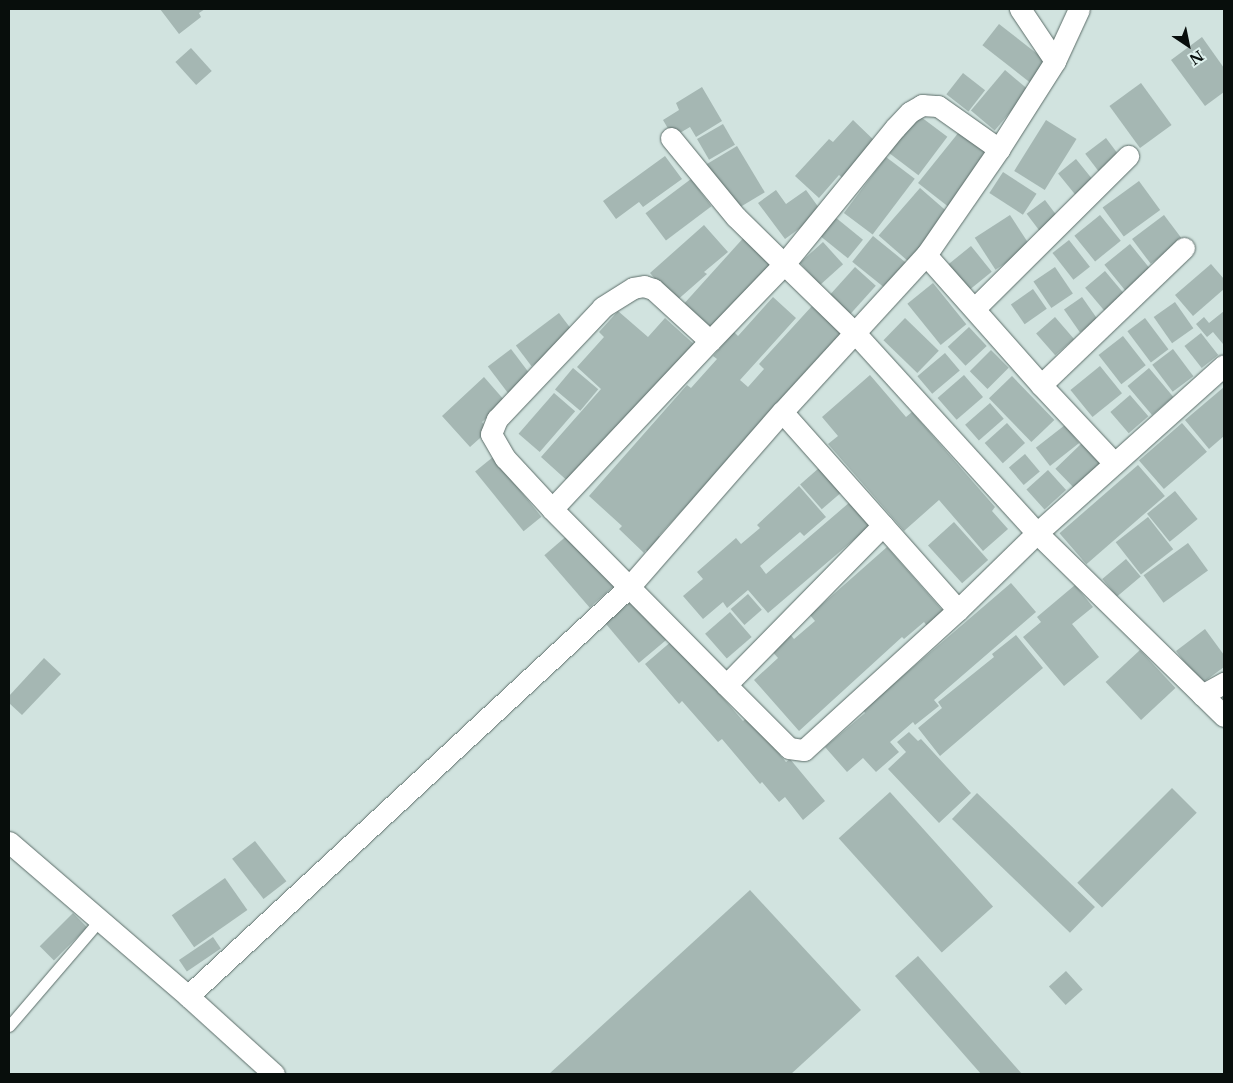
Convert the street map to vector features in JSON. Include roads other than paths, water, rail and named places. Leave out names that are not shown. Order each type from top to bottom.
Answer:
[{"type":"street","points":[[1020,9],[1055,61]]},
{"type":"street","points":[[188,996],[630,586],[782,412],[926,255],[999,149],[1055,61],[1079,9]]},
{"type":"street","points":[[552,508],[784,264],[910,112],[922,105],[938,106],[999,149]]},
{"type":"street","points":[[671,138],[736,217],[855,333],[1037,534],[1224,716]]},
{"type":"street","points":[[975,308],[1128,156]]},
{"type":"street","points":[[1041,385],[1184,248]]},
{"type":"street","points":[[926,255],[975,308],[1041,385],[1114,463]]},
{"type":"street","points":[[710,341],[653,289],[644,286],[633,288],[603,307],[497,419],[491,434],[495,444],[505,458],[552,508],[788,748],[804,750],[958,610],[1114,463],[1224,365]]},
{"type":"street","points":[[782,412],[958,610]]},
{"type":"street","points":[[726,685],[883,525]]},
{"type":"street","points":[[1202,695],[1224,683]]},
{"type":"street","points":[[9,842],[188,996],[274,1074]]},
{"type":"lane","points":[[9,1026],[100,920]]}]
